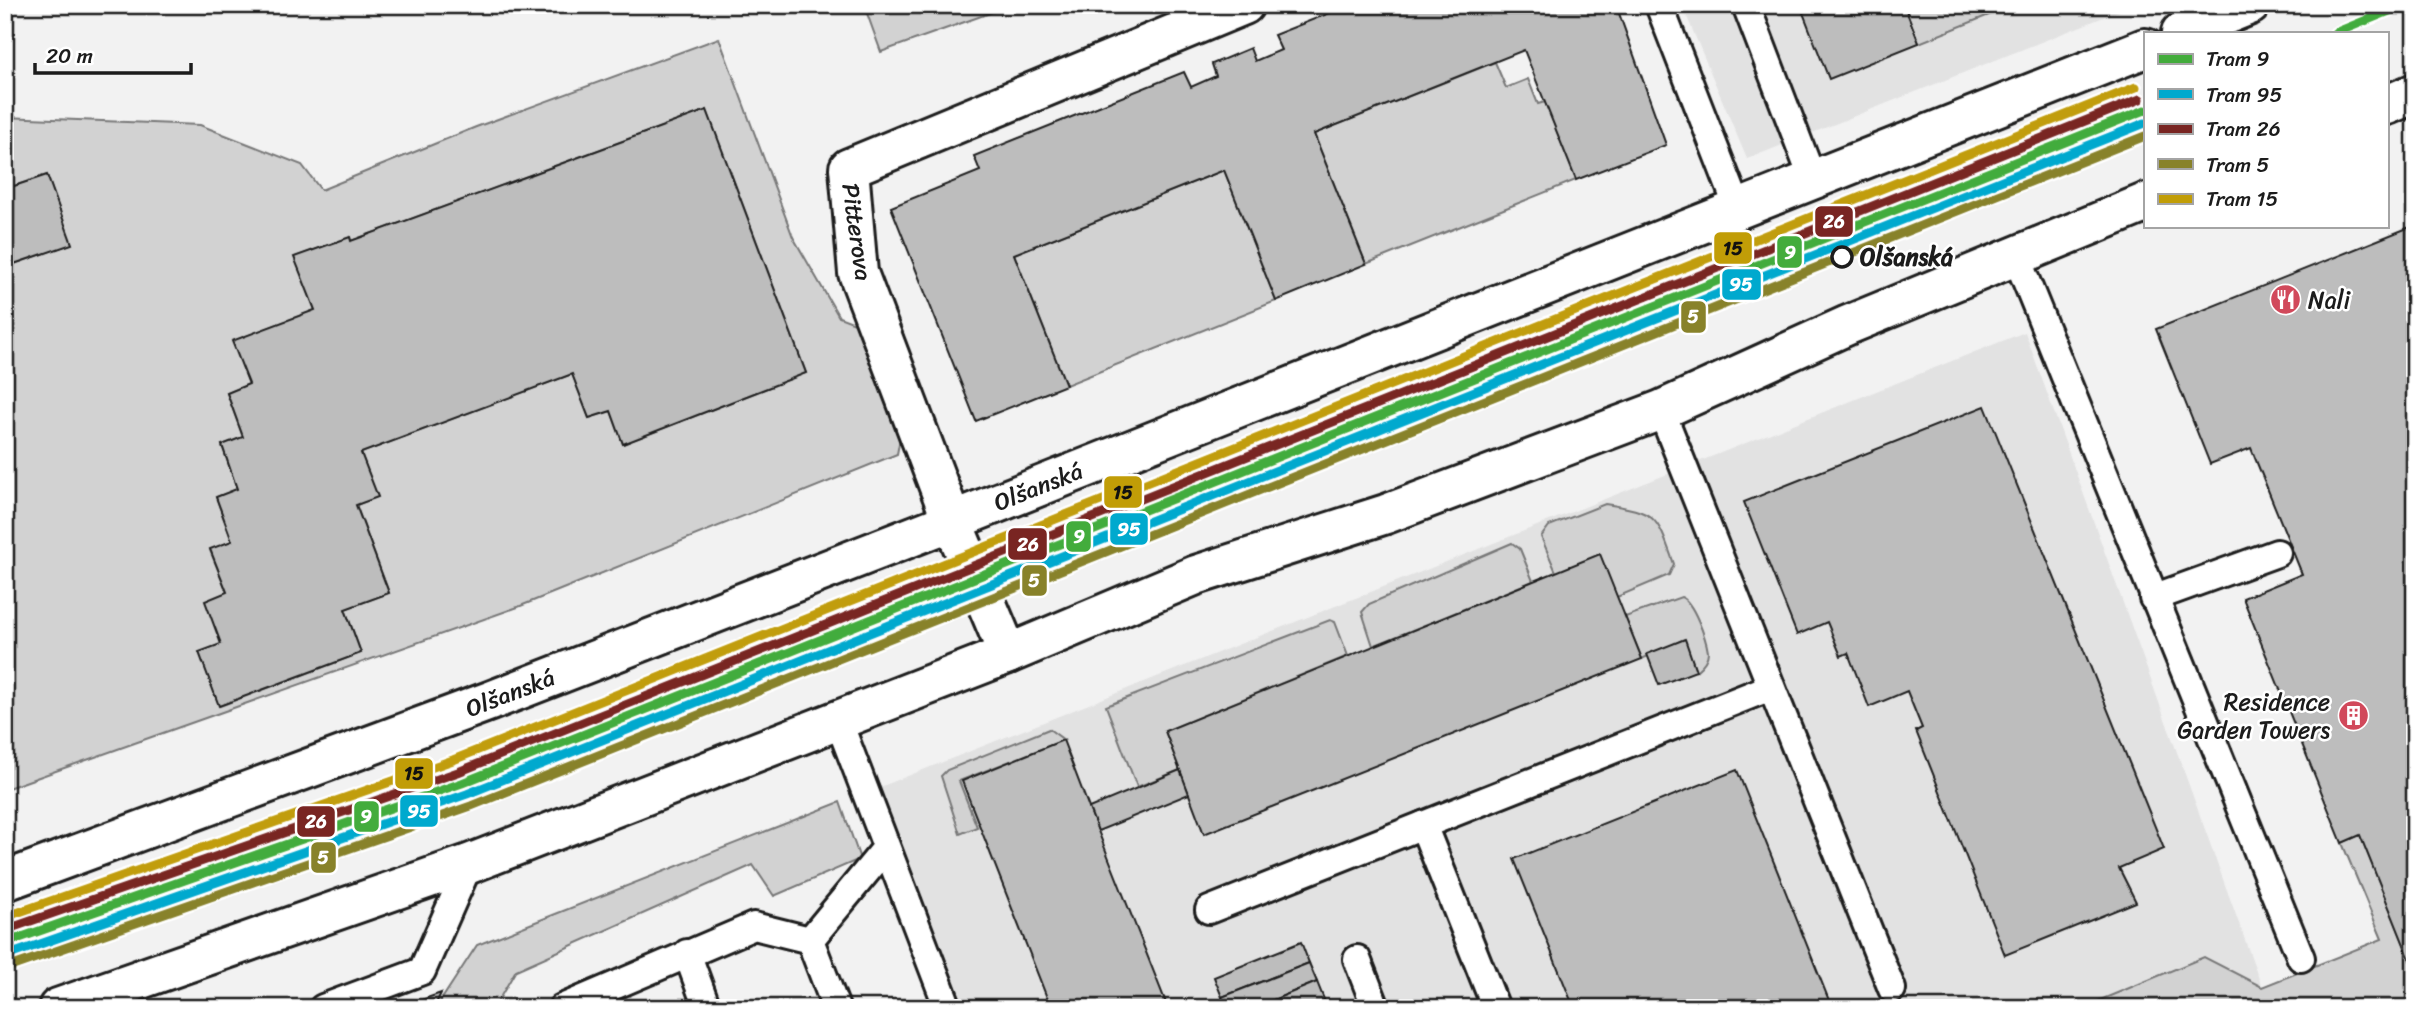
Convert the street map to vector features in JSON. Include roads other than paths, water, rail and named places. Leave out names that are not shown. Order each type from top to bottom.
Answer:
[{"type":"street","name":"Pitterova","points":[[1008,654],[952,521],[858,272],[849,168],[1244,5]]},
{"type":"street","points":[[2183,32],[2250,5]]},
{"type":"street","name":"Olšanská","points":[[8,872],[490,701],[952,521],[2144,48]]},
{"type":"street","points":[[2388,105],[2415,93]]},
{"type":"street","points":[[58,1008],[469,864],[1008,654],[1196,575],[1386,514],[1661,410],[1848,325],[2144,203]]},
{"type":"lane","points":[[1659,5],[1738,208]]},
{"type":"lane","points":[[1746,5],[1814,180]]},
{"type":"lane","points":[[2016,256],[2301,958]]},
{"type":"lane","points":[[1661,410],[1892,989]]},
{"type":"lane","points":[[2153,598],[2277,553]]},
{"type":"lane","points":[[1209,910],[1771,687]]},
{"type":"lane","points":[[838,720],[948,1008]]},
{"type":"lane","points":[[1423,825],[1496,1008]]},
{"type":"lane","points":[[810,940],[886,848]]},
{"type":"lane","points":[[323,1008],[422,971],[469,864]]},
{"type":"lane","points":[[572,1005],[754,926],[810,940]]},
{"type":"lane","points":[[810,940],[836,1008]]},
{"type":"lane","points":[[687,953],[707,1008]]},
{"type":"lane","points":[[1357,959],[1376,1008]]},
{"type":"tram line","name":"9","points":[[2337,32],[2404,5]]},
{"type":"tram line","name":"15","points":[[5,917],[453,760],[2136,87]]},
{"type":"tram line","name":"26","points":[[5,930],[458,772],[2140,99]]},
{"type":"tram line","name":"9","points":[[5,943],[462,783],[2144,110]]},
{"type":"tram line","name":"95","points":[[9,955],[467,794],[2144,123]]},
{"type":"tram line","name":"5","points":[[13,966],[471,806],[2144,136]]},
{"type":"place","name":"Olšanská","points":[[1842,257]]},
{"type":"place","name":"Nali","points":[[2285,300]]},
{"type":"place","name":"Residence Garden Towers","points":[[2353,716]]}]
